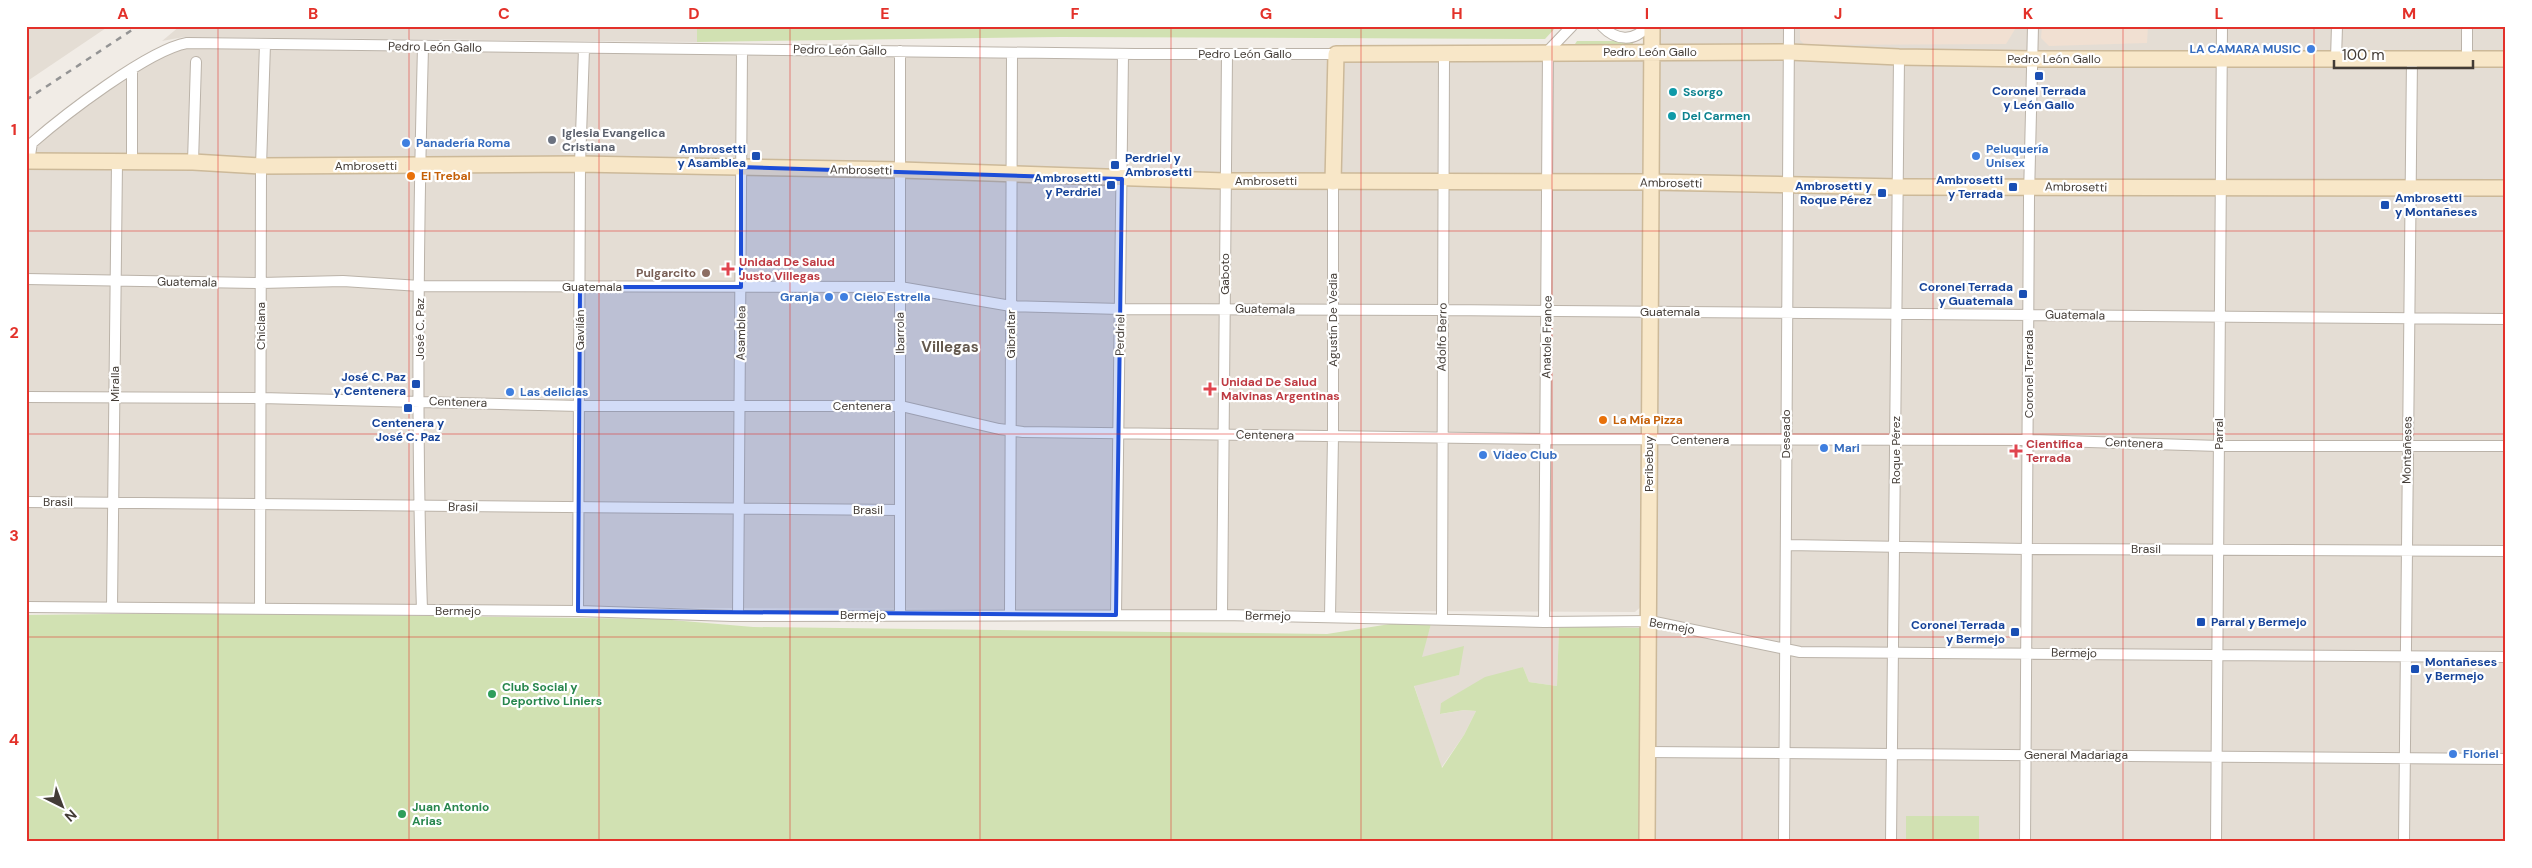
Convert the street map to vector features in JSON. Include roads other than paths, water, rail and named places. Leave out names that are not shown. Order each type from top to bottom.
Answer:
[{"type":"street","points":[[1548,52],[1572,26]]},
{"type":"street","points":[[1602,26],[1608,33],[1626,38],[1635,36],[1647,26]]},
{"type":"street","name":"Peribebuy","points":[[1647,842],[1650,621],[1649,440],[1652,26]]},
{"type":"street","name":"Deseado","points":[[1784,842],[1789,26]]},
{"type":"street","name":"Coronel Terrada","points":[[2025,842],[2033,26]]},
{"type":"street","name":"Parral","points":[[2216,842],[2222,26]]},
{"type":"street","points":[[2336,59],[2337,26]]},
{"type":"street","points":[[2467,26],[2467,58]]},
{"type":"street","name":"Pedro León Gallo","points":[[28,160],[32,143],[132,70],[176,45],[195,43],[1123,54],[1789,52],[1900,57],[2032,59],[2506,59]]},
{"type":"street","name":"Chiclana","points":[[260,608],[261,166],[265,44]]},
{"type":"street","name":"José C. Paz","points":[[422,610],[419,506],[420,165],[423,47]]},
{"type":"street","name":"Gavilán","points":[[578,612],[580,508],[580,164],[584,49]]},
{"type":"street","name":"Asamblea","points":[[738,616],[742,50]]},
{"type":"street","name":"Ibarrola","points":[[900,51],[900,614]]},
{"type":"street","name":"Gibraltar","points":[[1010,615],[1012,52]]},
{"type":"street","name":"Anatole France","points":[[1544,622],[1548,52]]},
{"type":"street","name":"Perdriel","points":[[1116,615],[1123,54]]},
{"type":"street","name":"Gaboto","points":[[1222,615],[1227,54]]},
{"type":"street","name":"Agustín De Vedia","points":[[1330,617],[1333,436],[1333,182],[1336,54]]},
{"type":"street","name":"Adolfo Berro","points":[[1442,619],[1444,54]]},
{"type":"street","name":"Roque Pérez","points":[[1891,842],[1895,652],[1896,314],[1900,57]]},
{"type":"street","name":"Montañeses","points":[[2404,842],[2407,318],[2412,58]]},
{"type":"street","points":[[193,162],[196,62]]},
{"type":"street","name":"Miralla","points":[[112,607],[116,281],[132,70]]},
{"type":"street","name":"Ambrosetti","points":[[28,160],[193,162],[261,166],[580,164],[901,170],[1225,181],[1652,182],[1899,187],[2506,188]]},
{"type":"street","name":"Guatemala","points":[[26,279],[261,283],[343,281],[420,286],[900,287],[1011,306],[1120,309],[1547,310],[2029,314],[2220,318],[2506,319]]},
{"type":"street","name":"Centenera","points":[[26,397],[261,398],[580,406],[901,406],[1011,431],[1649,440],[2028,440],[2219,446],[2506,446]]},
{"type":"street","name":"Brasil","points":[[26,502],[900,510]]},
{"type":"street","name":"Brasil","points":[[1787,545],[2027,549],[2506,551]]},
{"type":"street","name":"Bermejo","points":[[26,607],[422,610],[738,616],[900,614],[1222,615],[1544,622],[1650,621],[1800,652],[2027,652],[2218,656],[2506,657]]},
{"type":"street","name":"General Madariaga","points":[[1647,752],[2506,759]]},
{"type":"railway","points":[[26,100],[138,26]]},
{"type":"place","name":"LA CAMARA MUSIC","points":[[2311,49]]},
{"type":"place","name":"Coronel Terrada y León Gallo","points":[[2039,76]]},
{"type":"place","name":"Ssorgo","points":[[1673,92]]},
{"type":"place","name":"Del Carmen","points":[[1672,116]]},
{"type":"place","name":"Iglesia Evangelica Cristiana","points":[[552,140]]},
{"type":"place","name":"Panadería Roma","points":[[406,143]]},
{"type":"place","name":"Ambrosetti y Asamblea","points":[[756,156]]},
{"type":"place","name":"Peluquería Unisex","points":[[1976,156]]},
{"type":"place","name":"Perdriel y Ambrosetti","points":[[1115,165]]},
{"type":"place","name":"El Trebal","points":[[411,176]]},
{"type":"place","name":"Ambrosetti y Perdriel","points":[[1111,185]]},
{"type":"place","name":"Ambrosetti y Terrada","points":[[2013,187]]},
{"type":"place","name":"Ambrosetti y Roque Pérez","points":[[1882,193]]},
{"type":"place","name":"Ambrosetti y Montañeses","points":[[2385,205]]},
{"type":"place","name":"Unidad De Salud Justo Villegas","points":[[728,269]]},
{"type":"place","name":"Pulgarcito","points":[[706,273]]},
{"type":"place","name":"Coronel Terrada y Guatemala","points":[[2023,294]]},
{"type":"place","name":"Granja","points":[[829,297]]},
{"type":"place","name":"Cielo Estrella","points":[[844,297]]},
{"type":"place","name":"José C. Paz y Centenera","points":[[416,384]]},
{"type":"place","name":"Unidad De Salud Malvinas Argentinas","points":[[1210,389]]},
{"type":"place","name":"Las delicias","points":[[510,392]]},
{"type":"place","name":"Centenera y José C. Paz","points":[[408,408]]},
{"type":"place","name":"La Mía Pizza","points":[[1603,420]]},
{"type":"place","name":"Mari","points":[[1824,448]]},
{"type":"place","name":"Cientifica Terrada","points":[[2016,451]]},
{"type":"place","name":"Video Club","points":[[1483,455]]},
{"type":"place","name":"Parral y Bermejo","points":[[2201,622]]},
{"type":"place","name":"Coronel Terrada y Bermejo","points":[[2015,632]]},
{"type":"place","name":"Montañeses y Bermejo","points":[[2415,669]]},
{"type":"place","name":"Club Social y Deportivo Liniers","points":[[492,694]]},
{"type":"place","name":"Floriel","points":[[2453,754]]},
{"type":"place","name":"Juan Antonio Arias","points":[[402,814]]},
{"type":"district","name":"Villegas","points":[[950,347]]}]
